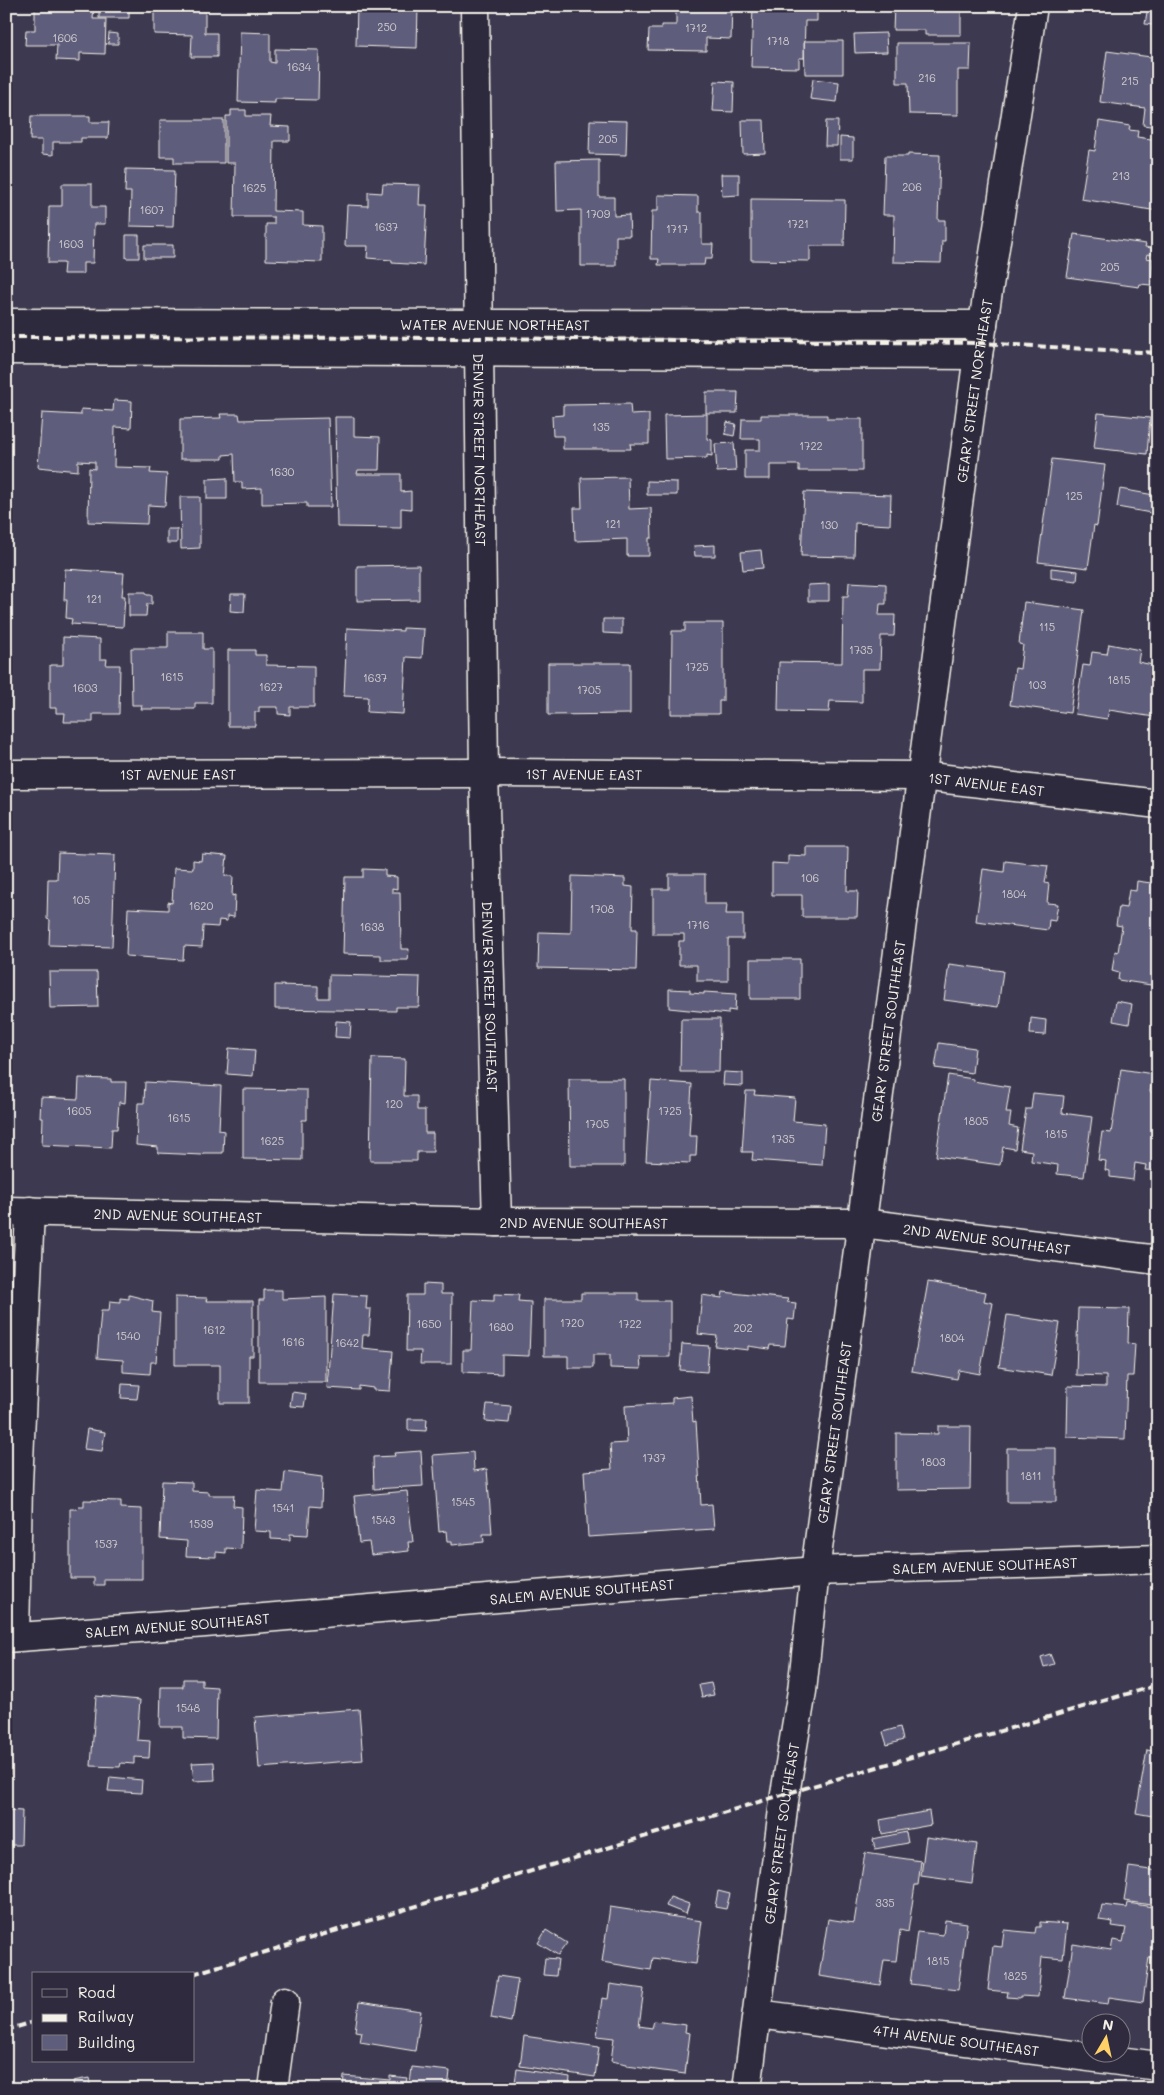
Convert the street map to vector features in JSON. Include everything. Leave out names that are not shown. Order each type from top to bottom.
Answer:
[{"type":"street","name":"DENVER STREET NORTHEAST","points":[[475,6],[484,773]]},
{"type":"street","name":"GEARY STREET NORTHEAST","points":[[921,776],[978,355],[1034,6]]},
{"type":"street","name":"WATER AVENUE NORTHEAST","points":[[6,323],[983,325]]},
{"type":"street","name":"WATER AVENUE NORTHEAST","points":[[6,350],[978,355]]},
{"type":"street","name":"1ST AVENUE EAST","points":[[6,774],[484,773],[921,776],[1158,804]]},
{"type":"street","name":"DENVER STREET SOUTHEAST","points":[[484,773],[497,1222]]},
{"type":"street","name":"GEARY STREET SOUTHEAST","points":[[748,2089],[784,1794],[802,1691],[815,1570],[921,776]]},
{"type":"street","name":"2ND AVENUE SOUTHEAST","points":[[18,1211],[497,1222],[862,1223],[1158,1260]]},
{"type":"street","points":[[11,1638],[18,1484],[18,1211]]},
{"type":"street","name":"SALEM AVENUE SOUTHEAST","points":[[11,1638],[815,1570],[1158,1559]]},
{"type":"street","points":[[273,2089],[285,2001]]},
{"type":"street","name":"4TH AVENUE SOUTHEAST","points":[[757,2014],[1158,2066]]},
{"type":"building","points":[[35,6],[94,6],[93,19],[106,19],[105,54],[80,53],[80,61],[56,60],[57,45],[25,45],[26,30],[35,30]]},
{"type":"building","points":[[99,6],[129,6],[129,18],[99,18]]},
{"type":"building","points":[[154,6],[205,6],[205,33],[217,33],[217,57],[191,57],[192,35],[154,34]]},
{"type":"building","points":[[357,6],[418,6],[417,48],[356,46]]},
{"type":"building","points":[[560,6],[628,6],[619,7],[619,10],[560,9]]},
{"type":"building","points":[[676,6],[732,6],[731,39],[706,38],[706,51],[648,50],[649,29],[661,29],[661,25],[676,25]]},
{"type":"building","points":[[753,6],[817,6],[817,21],[805,21],[804,58],[799,58],[799,68],[751,67]]},
{"type":"building","points":[[894,6],[987,6],[987,11],[961,11],[961,35],[925,35],[925,30],[893,30]]},
{"type":"building","points":[[1148,6],[1158,6],[1158,26],[1145,24]]},
{"type":"building","points":[[240,32],[270,33],[270,62],[275,63],[275,49],[319,50],[318,100],[275,99],[275,103],[238,102]]},
{"type":"building","points":[[109,33],[118,34],[118,44],[108,44]]},
{"type":"building","points":[[886,33],[887,52],[855,53],[854,34]]},
{"type":"building","points":[[804,41],[843,41],[843,74],[805,74]]},
{"type":"building","points":[[897,43],[971,43],[970,70],[958,70],[958,115],[909,114],[908,83],[897,83]]},
{"type":"building","points":[[1107,51],[1158,58],[1158,127],[1143,125],[1145,108],[1100,102]]},
{"type":"building","points":[[813,79],[839,82],[837,102],[810,99]]},
{"type":"building","points":[[715,81],[734,82],[733,112],[713,111]]},
{"type":"building","points":[[231,110],[246,110],[246,116],[271,116],[270,126],[290,127],[290,141],[274,141],[273,211],[303,212],[303,225],[322,226],[322,262],[266,260],[266,224],[274,224],[274,217],[234,217],[235,163],[226,163],[226,116],[231,116]]},
{"type":"building","points":[[31,116],[90,116],[90,122],[109,122],[108,138],[81,138],[81,142],[53,142],[53,155],[42,154],[42,140],[30,140]]},
{"type":"building","points":[[160,120],[224,120],[224,163],[174,163],[174,157],[160,157]]},
{"type":"building","points":[[590,120],[627,121],[626,155],[589,154]]},
{"type":"building","points":[[742,120],[764,120],[765,153],[743,154]]},
{"type":"building","points":[[826,121],[838,121],[837,146],[825,146]]},
{"type":"building","points":[[1099,121],[1130,126],[1129,130],[1138,131],[1137,137],[1158,140],[1158,211],[1081,199],[1089,150],[1095,151]]},
{"type":"building","points":[[840,137],[853,138],[853,159],[840,159]]},
{"type":"building","points":[[908,154],[940,155],[938,220],[945,220],[945,241],[942,241],[941,263],[893,262],[894,215],[883,215],[885,156],[908,156]]},
{"type":"building","points":[[599,160],[599,197],[614,197],[614,216],[629,215],[630,236],[616,236],[616,266],[581,266],[581,210],[557,211],[556,161]]},
{"type":"building","points":[[126,169],[175,170],[173,227],[130,226],[131,192],[125,192]]},
{"type":"building","points":[[721,174],[739,174],[739,195],[722,196]]},
{"type":"building","points":[[62,184],[92,184],[92,207],[105,207],[105,224],[94,224],[93,263],[83,263],[83,274],[63,274],[64,263],[48,263],[49,206],[62,206]]},
{"type":"building","points":[[383,184],[420,185],[419,205],[427,205],[424,265],[392,263],[392,260],[367,258],[368,246],[345,246],[347,205],[368,206],[368,192],[382,193]]},
{"type":"building","points":[[658,195],[698,196],[698,212],[702,212],[702,244],[713,244],[712,259],[705,259],[704,265],[658,265],[659,259],[651,259],[652,211],[658,211]]},
{"type":"building","points":[[751,199],[845,200],[844,246],[810,246],[810,261],[751,260]]},
{"type":"building","points":[[1074,234],[1146,244],[1145,247],[1152,248],[1151,255],[1147,254],[1146,258],[1153,259],[1151,285],[1140,284],[1139,287],[1067,277]]},
{"type":"building","points":[[126,235],[139,235],[139,258],[126,258]]},
{"type":"building","points":[[144,245],[173,245],[173,258],[144,258]]},
{"type":"building","points":[[706,392],[738,392],[737,413],[706,413]]},
{"type":"building","points":[[114,400],[132,401],[131,428],[115,427],[114,467],[151,468],[150,473],[167,474],[165,506],[148,505],[147,524],[88,522],[89,468],[95,469],[95,462],[78,461],[78,471],[38,467],[42,413],[81,415],[81,409],[113,411]]},
{"type":"building","points":[[630,404],[631,415],[649,414],[649,444],[630,444],[631,449],[563,449],[563,436],[553,436],[552,416],[563,415],[563,405]]},
{"type":"building","points":[[1098,413],[1150,418],[1147,454],[1094,448]]},
{"type":"building","points":[[220,414],[239,414],[240,420],[328,418],[331,507],[307,507],[307,503],[262,504],[262,488],[242,489],[242,482],[235,482],[234,454],[223,455],[223,459],[180,459],[180,419],[221,418]]},
{"type":"building","points":[[707,414],[707,439],[712,440],[712,456],[707,455],[707,458],[665,459],[664,415]]},
{"type":"building","points":[[761,415],[827,415],[827,419],[862,419],[862,471],[799,471],[799,465],[770,465],[770,479],[745,479],[745,450],[760,450],[760,439],[741,439],[742,419],[761,419]]},
{"type":"building","points":[[335,417],[354,417],[354,436],[380,437],[379,470],[358,470],[357,474],[401,474],[401,492],[411,491],[411,509],[401,508],[401,528],[337,527]]},
{"type":"building","points":[[727,422],[736,424],[734,436],[725,434]]},
{"type":"building","points":[[734,443],[736,471],[717,472],[715,444]]},
{"type":"building","points":[[1052,459],[1105,465],[1097,526],[1094,525],[1088,568],[1038,562]]},
{"type":"building","points":[[628,477],[629,509],[651,508],[652,538],[649,538],[649,556],[627,556],[627,539],[575,541],[574,508],[582,508],[581,478]]},
{"type":"building","points":[[227,478],[227,499],[207,499],[207,479]]},
{"type":"building","points":[[647,481],[677,482],[677,495],[647,495]]},
{"type":"building","points":[[1120,489],[1154,495],[1151,513],[1117,507]]},
{"type":"building","points":[[804,492],[891,495],[890,525],[855,523],[854,557],[801,556]]},
{"type":"building","points":[[180,497],[200,497],[200,548],[181,549]]},
{"type":"building","points":[[167,529],[177,529],[177,543],[167,543]]},
{"type":"building","points":[[715,545],[715,556],[695,556],[694,546]]},
{"type":"building","points":[[761,550],[763,568],[743,570],[741,552]]},
{"type":"building","points":[[419,565],[419,600],[357,601],[357,566]]},
{"type":"building","points":[[1051,568],[1078,571],[1077,581],[1051,578]]},
{"type":"building","points":[[65,569],[124,573],[122,596],[125,596],[123,627],[71,624],[72,619],[66,618],[67,600],[64,600]]},
{"type":"building","points":[[849,582],[886,584],[886,604],[880,604],[879,615],[895,615],[894,636],[881,636],[880,669],[862,669],[862,702],[830,701],[829,712],[778,711],[779,662],[842,663],[843,596],[848,596]]},
{"type":"building","points":[[829,584],[829,601],[808,601],[808,585]]},
{"type":"building","points":[[129,592],[146,592],[147,595],[152,595],[152,604],[147,604],[146,616],[129,616]]},
{"type":"building","points":[[231,594],[245,594],[244,612],[230,611]]},
{"type":"building","points":[[1024,602],[1084,610],[1070,713],[1010,705],[1015,668],[1020,669],[1023,645],[1019,644]]},
{"type":"building","points":[[603,619],[622,619],[622,634],[603,633]]},
{"type":"building","points":[[685,623],[723,623],[723,701],[719,701],[719,714],[671,714],[672,631],[685,631]]},
{"type":"building","points":[[347,628],[403,631],[403,628],[424,629],[422,658],[406,657],[403,714],[367,712],[368,697],[344,696]]},
{"type":"building","points":[[168,632],[203,632],[203,649],[212,649],[212,703],[195,703],[195,709],[141,709],[142,705],[132,705],[131,648],[168,648]]},
{"type":"building","points":[[63,637],[100,639],[100,659],[107,659],[106,665],[120,665],[119,714],[93,714],[93,722],[64,722],[65,713],[56,713],[56,708],[50,708],[50,665],[63,665]]},
{"type":"building","points":[[1109,644],[1140,650],[1138,662],[1158,666],[1158,692],[1154,717],[1109,710],[1107,719],[1075,714],[1083,665],[1090,666],[1092,652],[1107,654]]},
{"type":"building","points":[[228,650],[255,650],[255,655],[266,655],[266,665],[314,666],[314,707],[290,707],[290,715],[278,714],[278,707],[259,707],[259,712],[255,712],[255,726],[228,726]]},
{"type":"building","points":[[548,663],[630,663],[630,714],[548,715]]},
{"type":"building","points":[[806,847],[848,847],[847,891],[858,891],[857,917],[802,917],[802,895],[772,895],[772,863],[788,864],[788,855],[806,856]]},
{"type":"building","points":[[58,853],[115,855],[112,947],[49,945],[50,920],[47,919],[48,879],[57,879]]},
{"type":"building","points":[[202,854],[227,856],[225,876],[233,876],[232,896],[235,895],[234,917],[227,916],[227,921],[219,920],[218,927],[203,926],[202,947],[184,946],[183,960],[126,956],[128,908],[168,910],[168,902],[172,903],[174,868],[193,869],[193,860],[201,861]]},
{"type":"building","points":[[1005,861],[1048,866],[1045,883],[1049,884],[1047,903],[1058,904],[1055,921],[1049,920],[1048,930],[976,921],[983,869],[1004,872]]},
{"type":"building","points":[[363,869],[385,870],[385,876],[397,877],[397,889],[392,888],[392,892],[400,892],[401,949],[409,949],[408,960],[381,960],[381,955],[343,954],[345,877],[363,877]]},
{"type":"building","points":[[669,874],[705,874],[705,904],[727,904],[726,914],[743,914],[743,939],[728,939],[728,981],[697,981],[697,965],[679,965],[679,941],[684,941],[684,934],[653,934],[653,889],[669,889]]},
{"type":"building","points":[[572,876],[625,878],[625,886],[633,887],[632,929],[637,929],[636,970],[538,968],[539,932],[571,933]]},
{"type":"building","points":[[1137,881],[1158,884],[1158,953],[1156,953],[1151,985],[1118,980],[1119,973],[1112,971],[1115,951],[1118,952],[1122,926],[1116,925],[1119,907],[1126,908],[1129,890],[1136,891]]},
{"type":"building","points":[[750,959],[800,959],[800,999],[750,999]]},
{"type":"building","points":[[949,964],[1003,971],[998,1007],[944,1000]]},
{"type":"building","points":[[49,972],[97,972],[98,1007],[50,1008]]},
{"type":"building","points":[[329,975],[420,977],[419,1007],[396,1007],[396,1011],[275,1009],[275,985],[318,986],[318,998],[329,998]]},
{"type":"building","points":[[669,989],[690,990],[690,993],[736,994],[735,1011],[728,1010],[728,1014],[669,1008]]},
{"type":"building","points":[[1116,1001],[1132,1004],[1129,1024],[1113,1021]]},
{"type":"building","points":[[1031,1018],[1046,1020],[1045,1035],[1030,1034]]},
{"type":"building","points":[[681,1019],[720,1019],[719,1072],[680,1072]]},
{"type":"building","points":[[336,1021],[351,1022],[350,1038],[335,1037]]},
{"type":"building","points":[[939,1043],[975,1048],[972,1073],[935,1068]]},
{"type":"building","points":[[229,1048],[255,1050],[253,1076],[227,1074]]},
{"type":"building","points":[[372,1058],[405,1059],[404,1096],[417,1096],[417,1110],[425,1110],[425,1133],[433,1133],[433,1152],[417,1152],[417,1161],[370,1161]]},
{"type":"building","points":[[1121,1069],[1153,1074],[1150,1092],[1158,1093],[1155,1118],[1158,1118],[1158,1171],[1145,1170],[1146,1165],[1135,1163],[1133,1180],[1110,1177],[1110,1171],[1105,1170],[1106,1161],[1098,1160],[1102,1132],[1111,1133]]},
{"type":"building","points":[[724,1072],[743,1073],[743,1086],[723,1085]]},
{"type":"building","points":[[948,1075],[1010,1087],[1006,1113],[1011,1113],[1009,1126],[1018,1128],[1015,1149],[1003,1147],[1000,1165],[936,1156]]},
{"type":"building","points":[[79,1078],[111,1079],[111,1082],[126,1082],[125,1103],[119,1102],[117,1129],[112,1129],[111,1148],[42,1145],[43,1118],[40,1118],[41,1097],[78,1099]]},
{"type":"building","points":[[569,1079],[624,1079],[624,1166],[570,1166]]},
{"type":"building","points":[[651,1081],[692,1084],[689,1136],[697,1136],[696,1156],[690,1156],[690,1163],[646,1161]]},
{"type":"building","points":[[145,1082],[221,1086],[219,1130],[224,1131],[223,1153],[203,1153],[202,1155],[158,1153],[158,1147],[136,1145],[138,1103],[144,1103]]},
{"type":"building","points":[[243,1089],[307,1090],[307,1120],[302,1120],[302,1160],[243,1159]]},
{"type":"building","points":[[746,1091],[755,1091],[754,1095],[795,1098],[793,1121],[825,1124],[822,1165],[752,1160],[753,1152],[742,1152]]},
{"type":"building","points":[[1033,1093],[1064,1096],[1062,1113],[1092,1117],[1084,1177],[1057,1174],[1058,1165],[1031,1161],[1032,1151],[1020,1149],[1026,1109],[1031,1109]]},
{"type":"building","points":[[928,1282],[986,1292],[984,1301],[993,1303],[980,1374],[959,1370],[957,1379],[912,1371]]},
{"type":"building","points":[[423,1284],[441,1285],[441,1294],[452,1294],[451,1364],[420,1364],[421,1351],[406,1351],[407,1295],[423,1295]]},
{"type":"building","points":[[264,1290],[282,1290],[282,1299],[326,1297],[326,1382],[259,1382],[259,1300],[264,1300]]},
{"type":"building","points":[[723,1292],[788,1299],[787,1302],[796,1303],[794,1320],[788,1319],[785,1346],[770,1345],[769,1349],[748,1346],[748,1350],[715,1346],[717,1336],[698,1334],[702,1295],[722,1298]]},
{"type":"building","points":[[581,1293],[638,1293],[638,1301],[670,1301],[670,1357],[640,1357],[641,1369],[610,1368],[610,1355],[593,1355],[593,1368],[568,1368],[568,1356],[544,1356],[544,1299],[581,1299]]},
{"type":"building","points":[[334,1294],[367,1296],[366,1309],[371,1309],[369,1335],[363,1335],[362,1348],[393,1351],[390,1391],[373,1390],[373,1388],[359,1386],[359,1390],[327,1388]]},
{"type":"building","points":[[494,1294],[519,1295],[518,1301],[531,1302],[529,1356],[502,1355],[502,1374],[463,1372],[463,1350],[471,1350],[473,1300],[494,1301]]},
{"type":"building","points":[[129,1295],[153,1301],[152,1312],[160,1313],[156,1362],[151,1362],[150,1374],[123,1372],[123,1360],[97,1358],[101,1311],[109,1311],[110,1301],[120,1302],[120,1298],[129,1299]]},
{"type":"building","points":[[175,1297],[207,1298],[206,1301],[253,1301],[253,1356],[249,1356],[249,1403],[220,1403],[220,1365],[175,1365]]},
{"type":"building","points":[[1078,1308],[1129,1309],[1128,1343],[1135,1344],[1133,1376],[1127,1376],[1125,1439],[1067,1437],[1068,1386],[1106,1387],[1106,1376],[1076,1375]]},
{"type":"building","points":[[1007,1315],[1060,1323],[1051,1375],[999,1367]]},
{"type":"building","points":[[682,1344],[709,1346],[707,1372],[680,1370]]},
{"type":"building","points":[[122,1384],[139,1385],[137,1399],[121,1398]]},
{"type":"building","points":[[292,1392],[306,1394],[304,1407],[290,1406]]},
{"type":"building","points":[[691,1396],[693,1422],[696,1421],[701,1505],[712,1504],[714,1529],[588,1537],[584,1471],[612,1469],[610,1444],[627,1443],[625,1406],[672,1403],[672,1398]]},
{"type":"building","points":[[487,1404],[511,1406],[509,1423],[485,1421]]},
{"type":"building","points":[[408,1419],[427,1419],[426,1431],[408,1430]]},
{"type":"building","points":[[938,1426],[971,1426],[970,1489],[896,1490],[896,1433],[938,1434]]},
{"type":"building","points":[[87,1429],[105,1432],[102,1451],[84,1449]]},
{"type":"building","points":[[1007,1448],[1056,1448],[1056,1502],[1007,1502]]},
{"type":"building","points":[[421,1451],[423,1486],[374,1489],[373,1457],[395,1456],[394,1453]]},
{"type":"building","points":[[473,1452],[474,1471],[487,1469],[492,1534],[483,1534],[484,1542],[452,1545],[452,1541],[447,1541],[446,1531],[439,1532],[433,1455]]},
{"type":"building","points":[[285,1472],[322,1477],[321,1507],[310,1506],[308,1535],[290,1534],[290,1540],[271,1539],[271,1532],[254,1531],[257,1490],[283,1492]]},
{"type":"building","points":[[162,1481],[192,1482],[192,1491],[209,1492],[209,1495],[234,1495],[233,1506],[242,1507],[241,1549],[226,1548],[226,1553],[216,1552],[216,1557],[186,1556],[187,1541],[160,1539]]},
{"type":"building","points":[[407,1491],[413,1542],[408,1542],[409,1551],[371,1555],[369,1542],[359,1543],[354,1496]]},
{"type":"building","points":[[84,1500],[121,1501],[121,1508],[142,1509],[142,1579],[104,1579],[104,1585],[94,1585],[94,1578],[70,1578],[70,1509],[78,1509],[79,1506],[84,1506]]},
{"type":"building","points":[[1050,1654],[1054,1664],[1044,1667],[1041,1657]]},
{"type":"building","points":[[183,1679],[202,1679],[202,1686],[217,1687],[216,1739],[183,1738],[183,1727],[160,1727],[161,1687],[183,1687]]},
{"type":"building","points":[[711,1683],[714,1695],[702,1697],[699,1685]]},
{"type":"building","points":[[96,1696],[140,1700],[137,1740],[150,1741],[149,1758],[134,1757],[134,1764],[121,1763],[120,1767],[91,1766]]},
{"type":"building","points":[[359,1709],[363,1760],[259,1768],[255,1717]]},
{"type":"building","points":[[900,1727],[903,1740],[887,1745],[883,1732]]},
{"type":"building","points":[[6,1728],[9,1728],[7,1753],[11,1753],[10,1775],[6,1775]]},
{"type":"building","points":[[1147,1750],[1158,1752],[1158,1817],[1136,1813]]},
{"type":"building","points":[[214,1762],[215,1780],[194,1781],[192,1763]]},
{"type":"building","points":[[110,1777],[142,1780],[141,1793],[108,1791]]},
{"type":"building","points":[[6,1810],[22,1811],[21,1845],[6,1845]]},
{"type":"building","points":[[929,1811],[931,1825],[882,1834],[880,1820]]},
{"type":"building","points":[[906,1832],[908,1843],[875,1849],[873,1839]]},
{"type":"building","points":[[926,1837],[977,1844],[972,1883],[921,1876]]},
{"type":"building","points":[[865,1853],[921,1861],[918,1885],[915,1885],[908,1932],[900,1930],[896,1961],[884,1960],[880,1985],[819,1976],[828,1919],[854,1923]]},
{"type":"building","points":[[1129,1867],[1158,1871],[1158,1906],[1124,1901]]},
{"type":"building","points":[[718,1891],[730,1894],[726,1909],[715,1907]]},
{"type":"building","points":[[670,1897],[689,1904],[686,1914],[666,1906]]},
{"type":"building","points":[[1128,1903],[1158,1908],[1158,1958],[1149,1957],[1143,2002],[1109,1997],[1108,2004],[1065,1998],[1073,1944],[1111,1950],[1113,1940],[1123,1942],[1126,1928],[1112,1926],[1113,1922],[1099,1920],[1102,1905],[1127,1908]]},
{"type":"building","points":[[610,1907],[702,1921],[696,1964],[653,1958],[651,1970],[602,1962]]},
{"type":"building","points":[[945,1920],[967,1923],[958,1990],[910,1984],[917,1932],[943,1935]]},
{"type":"building","points":[[1040,1922],[1067,1924],[1063,1959],[1042,1957],[1038,1997],[1007,1997],[1008,1992],[988,1990],[993,1946],[1002,1947],[1004,1930],[1035,1933],[1036,1927],[1040,1927]]},
{"type":"building","points":[[546,1930],[567,1943],[558,1955],[538,1943]]},
{"type":"building","points":[[545,1958],[558,1959],[556,1976],[543,1975]]},
{"type":"building","points":[[498,1976],[518,1979],[511,2022],[491,2018]]},
{"type":"building","points":[[610,1984],[644,1989],[639,2026],[652,2028],[654,2021],[686,2025],[685,2032],[690,2033],[685,2074],[627,2066],[627,2064],[611,2061],[614,2038],[597,2036],[602,1998],[608,1999]]},
{"type":"building","points":[[359,2002],[421,2011],[415,2051],[360,2042],[362,2032],[355,2031]]},
{"type":"building","points":[[524,2036],[599,2047],[595,2077],[520,2066]]},
{"type":"building","points":[[412,2067],[450,2071],[448,2089],[343,2089],[344,2076],[390,2080],[390,2076],[407,2078],[406,2083],[410,2084]]},
{"type":"building","points":[[517,2069],[570,2077],[569,2086],[576,2089],[514,2089]]},
{"type":"building","points":[[89,2078],[91,2089],[74,2089],[73,2081]]},
{"type":"building","points":[[817,2082],[855,2089],[816,2089]]},
{"type":"building","points":[[857,2083],[890,2089],[856,2089]]},
{"type":"railway","points":[[6,337],[479,338],[980,343],[1158,353]]},
{"type":"railway","points":[[195,1973],[785,1794],[1158,1685]]},
{"type":"railway","points":[[6,2030],[32,2023]]}]
